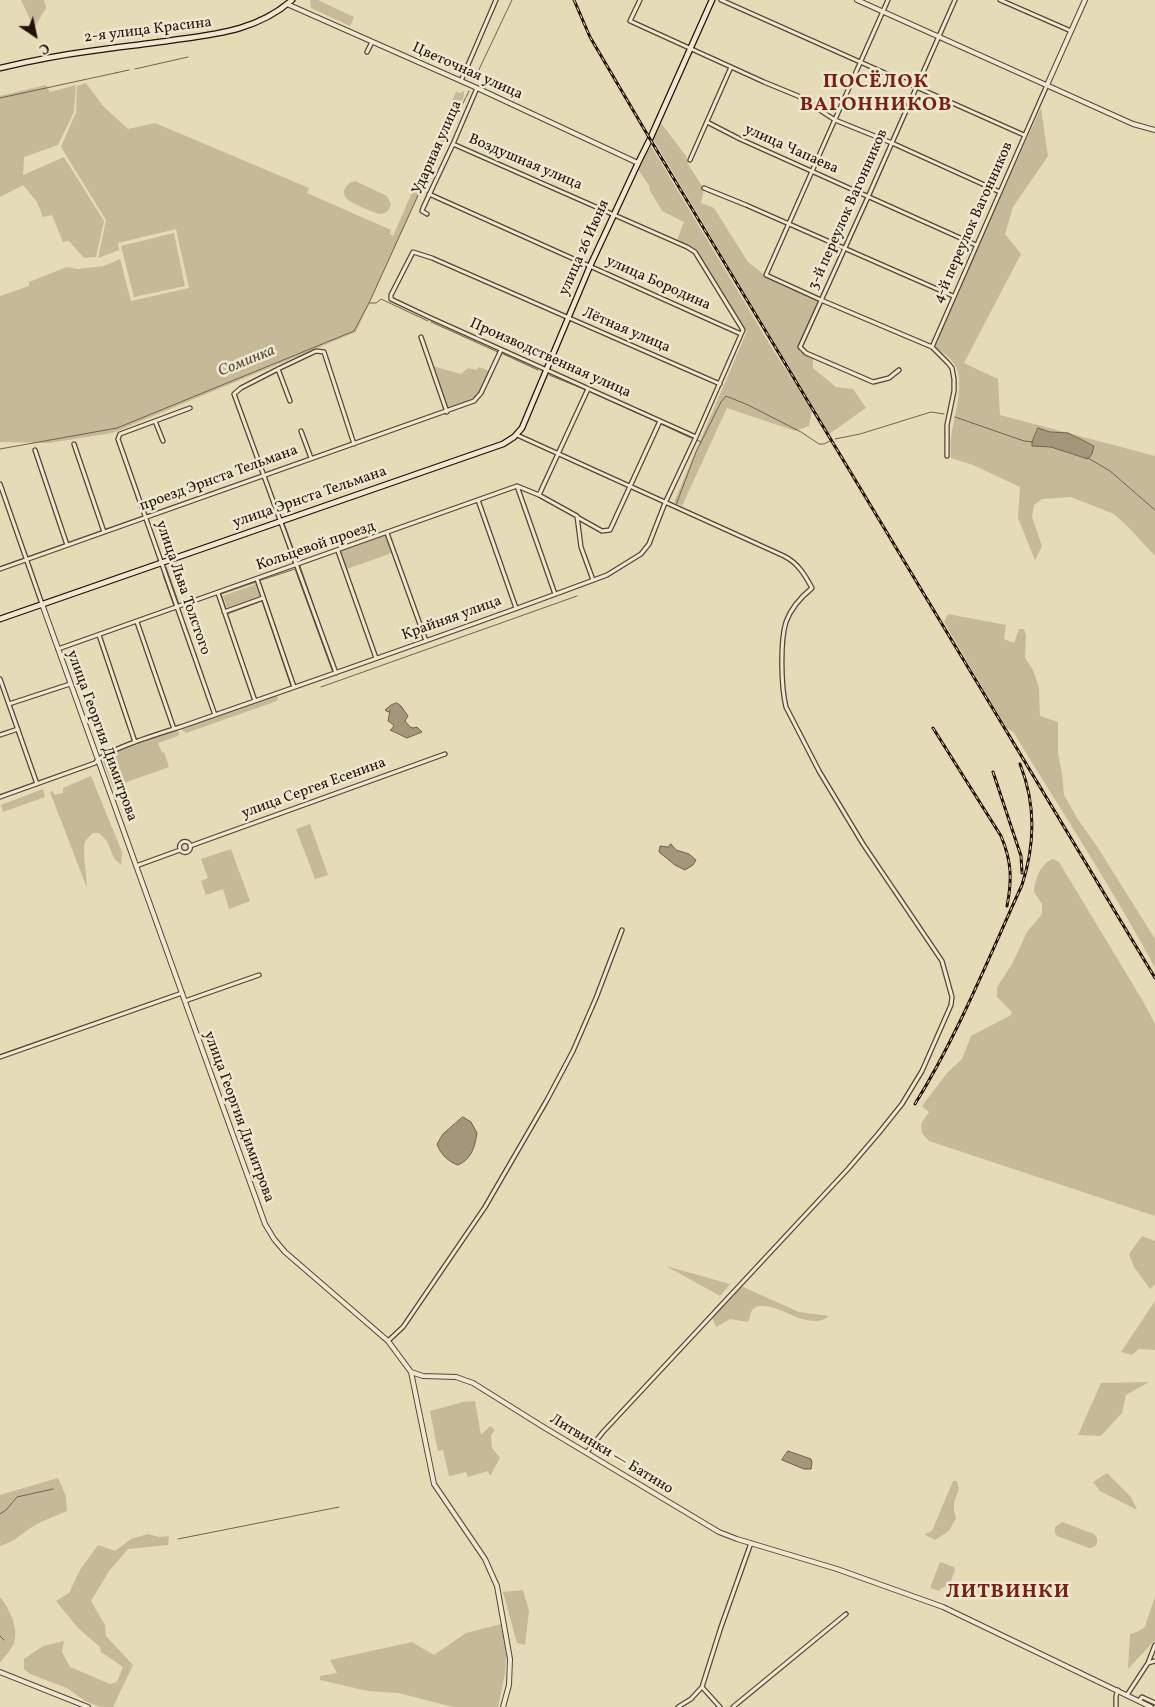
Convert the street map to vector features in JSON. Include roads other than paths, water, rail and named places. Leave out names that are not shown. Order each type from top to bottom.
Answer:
[{"type":"main road","name":"2-я улица Красина","points":[[0,68],[42,58],[232,32],[263,20],[292,0]]},
{"type":"main road","name":"улица 26 Июня","points":[[546,369],[590,266],[650,139],[712,0]]},
{"type":"main road","points":[[517,435],[522,428],[546,369]]},
{"type":"main road","name":"улица Эрнста Тельмана","points":[[0,620],[504,444],[517,435]]},
{"type":"street","points":[[461,81],[496,0]]},
{"type":"street","points":[[640,0],[630,21],[798,96],[835,120],[892,143],[1000,192]]},
{"type":"street","points":[[721,0],[1024,136]]},
{"type":"street","points":[[857,0],[1133,124],[1155,130]]},
{"type":"street","points":[[888,0],[766,275],[932,347],[948,363],[952,368],[954,392],[947,425],[946,456]]},
{"type":"street","name":"3-й переулок Вагонников","points":[[899,370],[889,378],[873,382],[806,353],[800,348],[955,0]]},
{"type":"street","points":[[1000,0],[1071,31]]},
{"type":"street","name":"4-й переулок Вагонников","points":[[932,347],[1085,0]]},
{"type":"street","name":"Цветочная улица","points":[[287,4],[477,88],[638,163]]},
{"type":"street","points":[[367,52],[372,42]]},
{"type":"street","points":[[690,160],[731,66]]},
{"type":"street","name":"Ударная улица","points":[[427,214],[422,211],[477,88]]},
{"type":"street","name":"улица Чапаева","points":[[707,122],[740,139],[976,245]]},
{"type":"street","name":"Воздушная улица","points":[[453,144],[687,247],[694,252],[743,330]]},
{"type":"street","points":[[704,188],[953,296]]},
{"type":"street","name":"улица Бородина","points":[[429,194],[741,334]]},
{"type":"street","name":"Лётная улица","points":[[395,301],[391,295],[413,252],[432,258],[720,384]]},
{"type":"street","name":"Производственная улица","points":[[395,301],[696,437]]},
{"type":"street","name":"Крайняя улица","points":[[0,797],[95,763],[101,756],[136,742],[294,688],[607,575],[644,550],[649,544],[665,503],[743,330]]},
{"type":"street","points":[[421,337],[447,412]]},
{"type":"street","name":"проезд Эрнста Тельмана","points":[[0,569],[474,401],[478,398],[501,350]]},
{"type":"street","points":[[336,673],[234,394],[241,388],[316,351],[324,352],[354,444]]},
{"type":"street","points":[[278,369],[290,400]]},
{"type":"street","points":[[539,496],[588,389]]},
{"type":"street","points":[[163,441],[155,421],[190,408]]},
{"type":"street","name":"улица Льва Толстого","points":[[155,421],[120,434],[118,439],[215,715]]},
{"type":"street","points":[[517,486],[607,532],[612,527],[660,421]]},
{"type":"street","points":[[302,431],[311,458]]},
{"type":"street","points":[[517,435],[793,561],[812,588],[793,608],[786,622],[782,648],[783,696],[786,706],[819,771],[863,844],[942,961],[952,997],[951,1005],[922,1071],[902,1104],[878,1134],[848,1169],[603,1432],[587,1452]]},
{"type":"street","points":[[74,444],[104,532]]},
{"type":"street","points":[[35,450],[67,545]]},
{"type":"street","name":"улица Георгия Димитрова","points":[[0,484],[250,1185],[269,1232],[285,1252],[388,1341],[411,1372],[434,1484],[485,1559],[498,1589],[510,1659],[509,1680],[502,1707]]},
{"type":"street","points":[[517,486],[555,594]]},
{"type":"street","name":"Кольцевой проезд","points":[[58,650],[517,486]]},
{"type":"street","points":[[478,500],[516,608]]},
{"type":"street","points":[[577,516],[581,547],[592,580]]},
{"type":"street","points":[[387,533],[426,641]]},
{"type":"street","points":[[338,551],[376,658]]},
{"type":"street","points":[[257,579],[294,688]]},
{"type":"street","points":[[218,593],[255,701]]},
{"type":"street","points":[[224,612],[263,598]]},
{"type":"street","points":[[137,622],[174,729]]},
{"type":"street","points":[[99,635],[136,742]]},
{"type":"street","points":[[0,680],[37,784]]},
{"type":"street","points":[[9,704],[70,684]]},
{"type":"street","points":[[0,735],[18,729]]},
{"type":"street","name":"улица Сергея Есенина","points":[[190,846],[445,754]]},
{"type":"street","name":"улица Сергея Есенина","points":[[180,850],[179,846],[182,842],[190,846]]},
{"type":"street","name":"улица Сергея Есенина","points":[[136,866],[180,850],[186,853],[189,851],[190,846]]},
{"type":"street","points":[[388,1341],[403,1327],[485,1207],[542,1108],[573,1051],[599,992],[622,930]]},
{"type":"street","points":[[185,1001],[259,975]]},
{"type":"street","points":[[0,1057],[182,993]]},
{"type":"street","name":"Литвинки — Батино","points":[[411,1372],[420,1376],[456,1377],[468,1380],[702,1523],[728,1536],[803,1558],[943,1607],[1152,1707]]},
{"type":"street","points":[[678,1707],[691,1699],[702,1687],[721,1626],[751,1543]]},
{"type":"street","points":[[733,1707],[846,1614]]},
{"type":"street","points":[[1127,1695],[1148,1663],[1155,1645]]},
{"type":"street","points":[[1148,1663],[1155,1661]]},
{"type":"street","points":[[0,1672],[88,1707]]},
{"type":"street","points":[[702,1687],[720,1707]]},
{"type":"street","points":[[1116,1707],[1118,1690]]},
{"type":"street","points":[[1139,1701],[1142,1697],[1155,1703]]},
{"type":"waterway","name":"Соминка","points":[[474,80],[512,0]]},
{"type":"waterway","points":[[135,69],[188,57]]},
{"type":"waterway","points":[[0,98],[129,70]]},
{"type":"waterway","name":"Соминка","points":[[422,186],[469,91]]},
{"type":"waterway","name":"Соминка","points":[[0,449],[117,428],[354,331],[369,303],[420,191]]},
{"type":"waterway","points":[[370,303],[376,303],[381,299],[428,321]]},
{"type":"waterway","points":[[431,322],[498,352]]},
{"type":"waterway","points":[[501,353],[538,370]]},
{"type":"waterway","points":[[549,375],[586,390]]},
{"type":"waterway","points":[[588,391],[657,422]]},
{"type":"waterway","points":[[676,505],[696,452],[721,402],[726,396],[801,432],[819,444],[830,441]]},
{"type":"waterway","points":[[835,439],[860,434],[931,412],[944,414]]},
{"type":"waterway","points":[[955,417],[1024,441],[1033,442]]},
{"type":"waterway","points":[[661,424],[691,438]]},
{"type":"waterway","points":[[697,440],[701,442]]},
{"type":"waterway","points":[[1088,458],[1110,471],[1155,510]]},
{"type":"waterway","points":[[284,523],[298,562]]},
{"type":"waterway","points":[[280,524],[293,563]]},
{"type":"waterway","points":[[300,566],[332,658]]},
{"type":"waterway","points":[[166,567],[179,604]]},
{"type":"waterway","points":[[258,581],[295,569],[332,670]]},
{"type":"waterway","points":[[163,575],[174,606]]},
{"type":"waterway","points":[[260,581],[295,684]]},
{"type":"waterway","points":[[226,610],[221,594],[256,582]]},
{"type":"waterway","points":[[321,687],[577,596]]},
{"type":"waterway","points":[[226,611],[227,614],[262,601],[291,686]]},
{"type":"waterway","points":[[0,1514],[17,1497],[53,1489]]},
{"type":"waterway","points":[[178,1539],[339,1507]]},
{"type":"waterway","points":[[0,1636],[4,1640]]},
{"type":"railway","points":[[574,0],[590,37],[650,139],[1155,978]]},
{"type":"railway","points":[[933,728],[1001,836],[1010,871],[1007,906]]},
{"type":"railway","points":[[915,1104],[959,1024],[1022,885],[1029,855],[1032,824],[1029,794],[1020,764]]},
{"type":"railway","points":[[993,772],[1021,856],[1022,873]]},
{"type":"district","name":"ПОСЁЛОК ВАГОННИКОВ","points":[[876,94]]},
{"type":"district","name":"ЛИТВИНКИ","points":[[1008,1593]]}]
